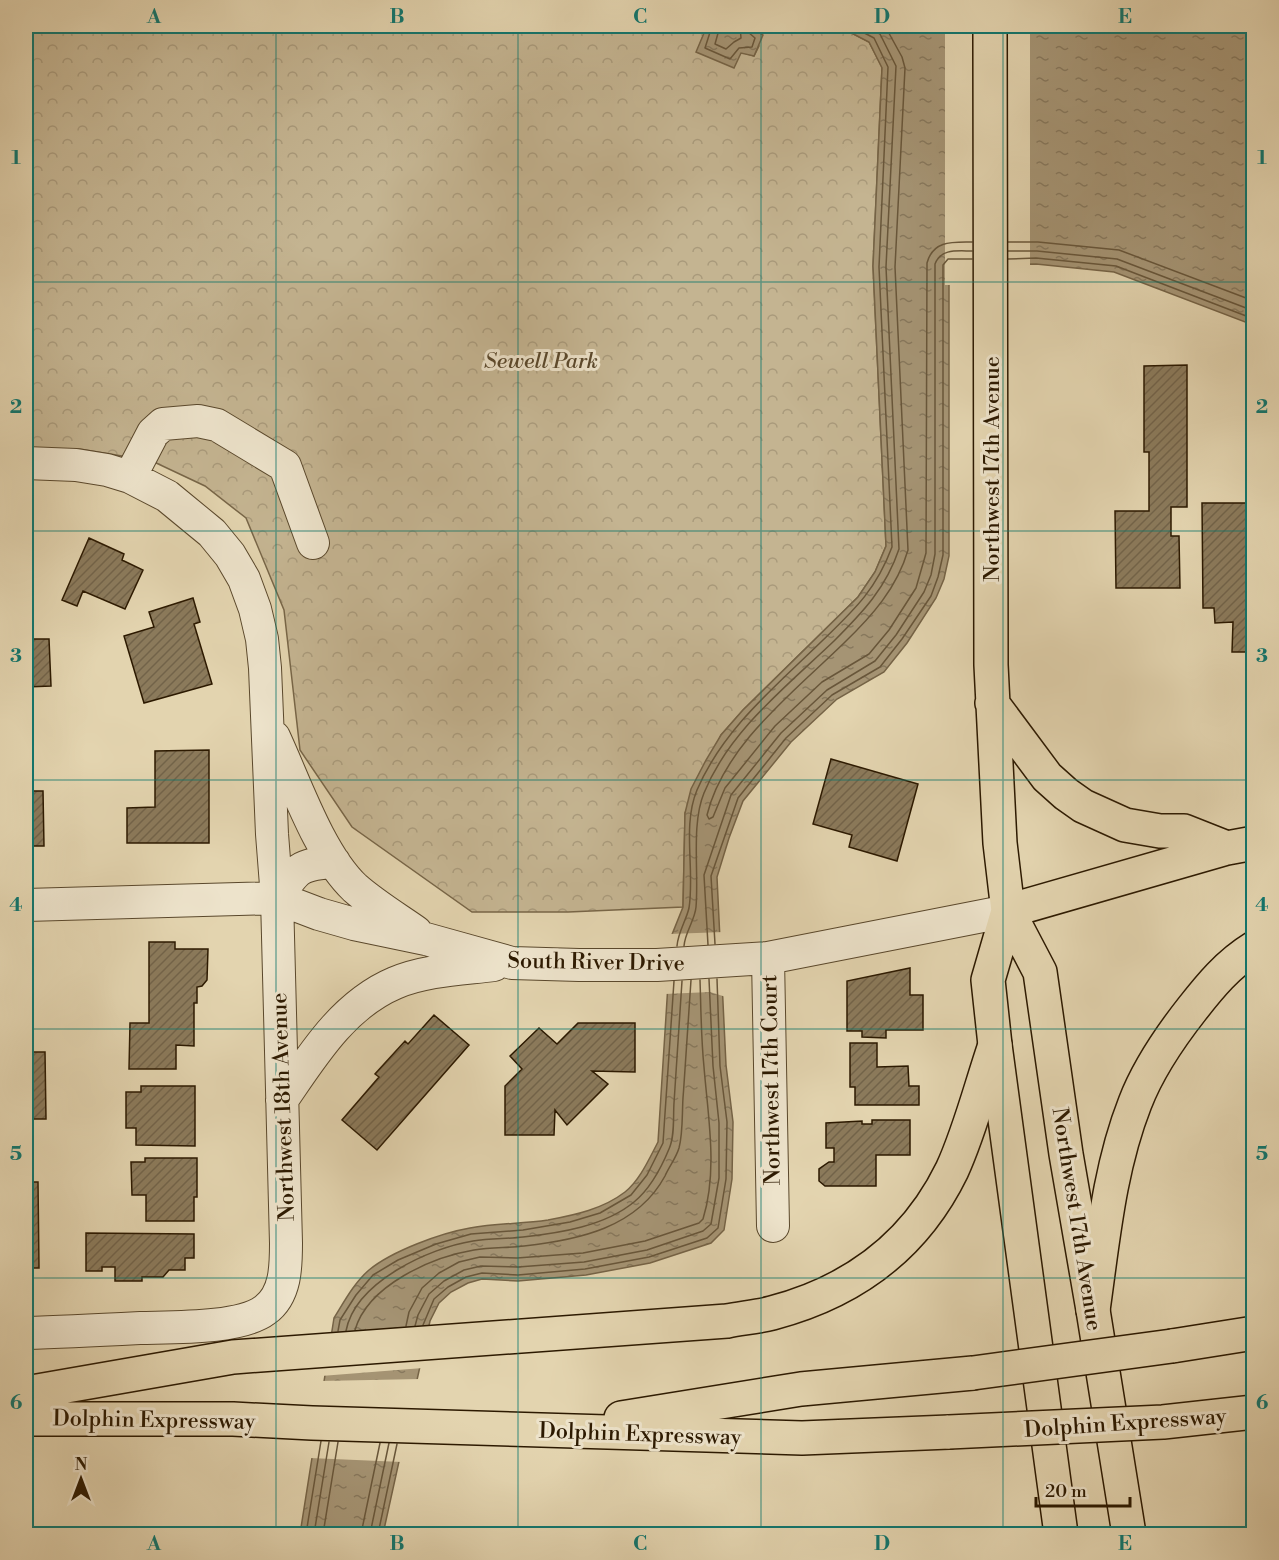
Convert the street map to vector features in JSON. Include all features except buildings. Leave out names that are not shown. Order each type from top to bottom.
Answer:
[{"type":"main road","name":"Northwest 17th Avenue","points":[[990,26],[992,703],[1000,843],[1008,911],[1040,972],[1065,1154],[1129,1534]]},
{"type":"main road","points":[[992,703],[1047,777],[1065,794],[1083,806],[1125,825],[1160,831],[1184,831],[1240,845]]},
{"type":"main road","points":[[1008,911],[1240,845]]},
{"type":"main road","name":"Northwest 17th Avenue","points":[[1008,911],[988,980],[1061,1534]]},
{"type":"main road","points":[[1093,1310],[1107,1210],[1121,1143],[1136,1101],[1156,1060],[1190,1011],[1216,978],[1254,948]]},
{"type":"main road","points":[[26,1393],[233,1357],[727,1321],[771,1313],[813,1300],[847,1284],[878,1264],[904,1241],[924,1217],[952,1169],[995,1045]]},
{"type":"main road","points":[[540,1430],[801,1389],[973,1373],[1254,1334]]},
{"type":"main road","name":"Dolphin Expressway","points":[[26,1419],[233,1419],[802,1438],[1163,1422],[1254,1412]]},
{"type":"street","points":[[130,477],[153,433],[163,424],[198,422],[217,425],[285,466],[313,543]]},
{"type":"street","name":"Northwest 18th Avenue","points":[[26,463],[76,465],[107,470],[130,477],[167,496],[212,533],[230,555],[255,609],[262,639],[265,668],[277,898],[285,1272],[279,1292],[265,1310],[246,1318],[200,1325],[26,1333]]},
{"type":"street","points":[[267,720],[317,831],[334,862],[356,888],[426,939]]},
{"type":"street","points":[[26,904],[277,898],[291,876],[301,867],[334,862]]},
{"type":"street","name":"South River Drive","points":[[277,898],[345,921],[426,939],[512,963],[657,965],[768,958]]},
{"type":"street","name":"Northwest 17th Court","points":[[773,1226],[768,958],[1008,911]]},
{"type":"street","points":[[282,1100],[325,1040],[354,1010],[372,996],[394,983],[415,976],[512,963]]},
{"type":"green space","name":"Sewell Park","points":[[26,26],[707,26],[697,52],[741,52],[754,56],[759,46],[754,26],[838,26],[869,42],[882,67],[873,266],[886,546],[875,572],[858,597],[743,710],[721,735],[685,813],[683,907],[568,912],[472,912],[352,827],[300,750],[284,610],[246,518],[205,486],[152,461],[80,449],[26,449]]},
{"type":"water","points":[[707,26],[754,26],[753,29],[763,35],[754,56],[741,53],[734,68],[696,52]]},
{"type":"water","points":[[838,26],[1253,26],[1253,325],[1114,272],[1036,264],[949,265],[949,556],[944,579],[936,598],[907,643],[884,672],[837,699],[791,742],[743,801],[717,877],[726,1065],[733,1122],[732,1179],[724,1230],[711,1243],[650,1263],[586,1275],[518,1281],[482,1279],[451,1292],[439,1303],[430,1321],[383,1534],[300,1534],[334,1318],[364,1275],[390,1256],[458,1230],[548,1220],[598,1207],[625,1192],[644,1169],[658,1142],[671,937],[683,907],[685,813],[691,789],[721,735],[743,710],[858,597],[875,572],[886,546],[873,266],[882,68],[869,42]]},
{"type":"pier","points":[[945,26],[1030,26],[1030,267],[952,268],[952,285],[945,285]]},
{"type":"pier","points":[[724,932],[726,997],[710,992],[665,994],[669,934]]},
{"type":"pier","points":[[432,1326],[423,1368],[321,1376],[323,1363]]},
{"type":"pier","points":[[420,1379],[402,1462],[310,1458],[320,1381]]}]
